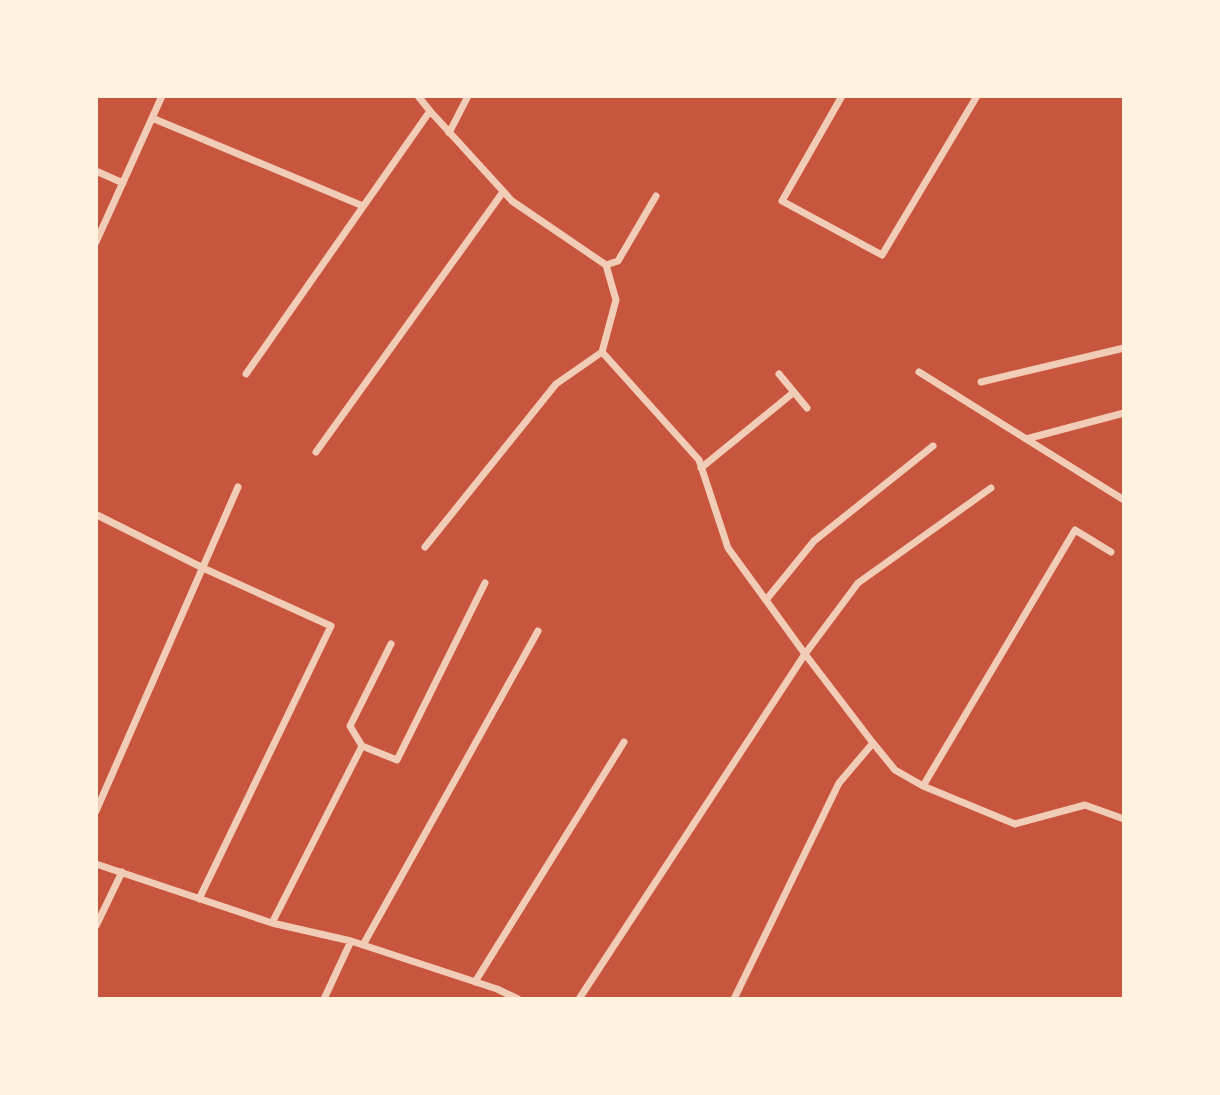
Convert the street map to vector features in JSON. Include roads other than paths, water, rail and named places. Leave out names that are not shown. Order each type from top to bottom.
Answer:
[{"type":"street","points":[[96,242],[162,96]]},
{"type":"street","points":[[418,96],[512,201],[606,265],[616,300],[602,352],[556,384],[425,547]]},
{"type":"street","points":[[449,133],[468,96]]},
{"type":"street","points":[[842,96],[782,201],[883,255],[977,96]]},
{"type":"street","points":[[246,373],[429,111]]},
{"type":"street","points":[[152,118],[363,206]]},
{"type":"street","points":[[96,171],[123,183]]},
{"type":"street","points":[[316,452],[503,192]]},
{"type":"street","points":[[606,265],[618,261],[656,196]]},
{"type":"street","points":[[981,382],[1124,348]]},
{"type":"street","points":[[602,352],[699,460],[728,548],[895,771],[923,786],[1015,824],[1085,805],[1124,819]]},
{"type":"street","points":[[919,372],[1124,500]]},
{"type":"street","points":[[779,374],[807,408]]},
{"type":"street","points":[[701,468],[794,392]]},
{"type":"street","points":[[1026,439],[1124,413]]},
{"type":"street","points":[[766,600],[814,541],[933,446]]},
{"type":"street","points":[[96,811],[238,487]]},
{"type":"street","points":[[579,999],[806,654],[858,583],[991,488]]},
{"type":"street","points":[[97,515],[203,568],[331,626],[199,899]]},
{"type":"street","points":[[923,786],[1075,530],[1111,552]]},
{"type":"street","points":[[391,644],[350,726],[362,746],[397,760],[485,583]]},
{"type":"street","points":[[363,945],[538,631]]},
{"type":"street","points":[[475,982],[624,742]]},
{"type":"street","points":[[734,999],[839,783],[873,743]]},
{"type":"street","points":[[272,923],[362,746]]},
{"type":"street","points":[[96,864],[272,923],[351,941],[497,989],[518,999]]},
{"type":"street","points":[[96,926],[122,872]]},
{"type":"street","points":[[324,999],[351,941]]}]
